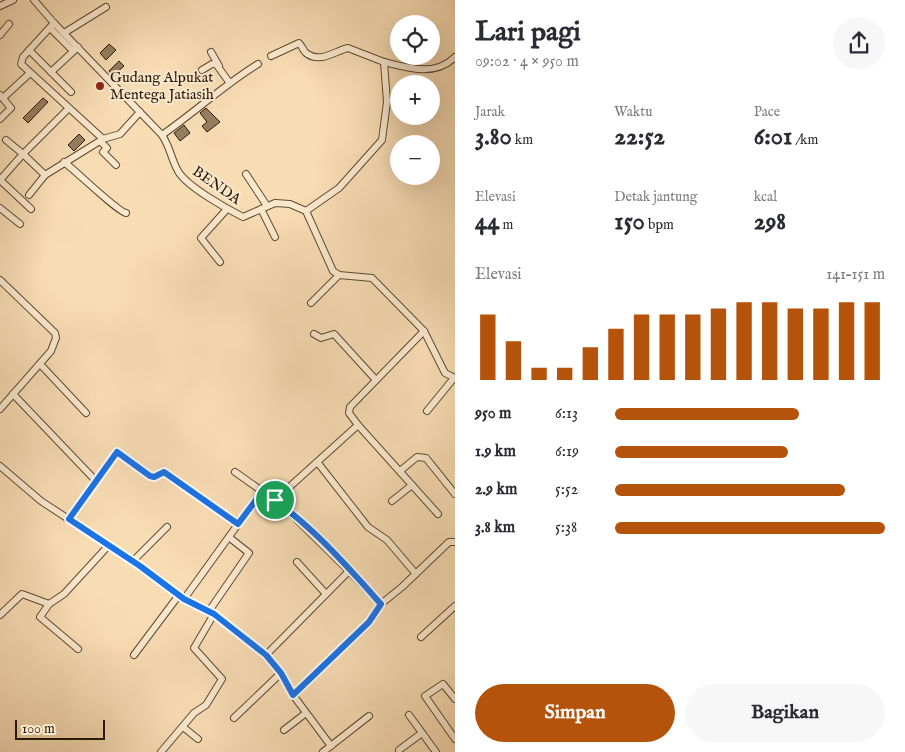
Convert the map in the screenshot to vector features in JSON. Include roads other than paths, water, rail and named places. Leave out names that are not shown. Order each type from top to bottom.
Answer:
[{"type":"street","points":[[0,6],[13,0]]},
{"type":"street","name":"BENDA","points":[[34,0],[76,49],[162,135],[170,148],[178,172],[188,182],[227,209],[243,217],[275,204],[290,204],[306,211]]},
{"type":"street","points":[[64,33],[106,7]]},
{"type":"street","points":[[54,23],[21,61],[30,73],[101,140],[107,148],[103,152],[116,166]]},
{"type":"street","points":[[0,35],[9,24]]},
{"type":"street","points":[[51,72],[76,49],[54,31]]},
{"type":"street","points":[[270,56],[299,43],[308,54],[314,56],[330,56],[348,48],[384,62],[417,70],[448,64],[455,57]]},
{"type":"street","points":[[29,50],[72,92]]},
{"type":"street","points":[[211,52],[229,82]]},
{"type":"street","points":[[384,62],[387,102],[382,140],[339,188],[306,211],[333,270],[339,274],[372,278],[424,332],[446,372],[455,378],[427,411]]},
{"type":"street","points":[[202,70],[212,64],[220,67]]},
{"type":"street","points":[[162,135],[189,117],[229,82],[258,64]]},
{"type":"street","points":[[0,119],[11,108],[2,97],[30,73]]},
{"type":"street","points":[[31,209],[0,180],[68,109]]},
{"type":"street","points":[[29,194],[45,175],[64,162],[101,140],[120,134],[140,112]]},
{"type":"street","points":[[6,140],[45,175]]},
{"type":"street","points":[[64,162],[94,186],[117,210],[126,212]]},
{"type":"street","points":[[246,174],[264,207],[275,237]]},
{"type":"street","points":[[0,208],[20,224]]},
{"type":"street","points":[[220,262],[200,238],[227,209]]},
{"type":"street","points":[[312,303],[339,274]]},
{"type":"street","points":[[0,280],[55,333],[56,338],[54,345],[40,364],[0,409]]},
{"type":"street","points":[[424,332],[350,407],[349,413],[438,514]]},
{"type":"street","points":[[314,334],[321,338],[334,334],[376,380]]},
{"type":"street","points":[[40,364],[86,413]]},
{"type":"street","points":[[13,394],[96,481]]},
{"type":"street","points":[[275,500],[358,425]]},
{"type":"street","points":[[69,519],[117,452],[150,476],[154,477],[164,472],[238,524]]},
{"type":"street","points":[[400,471],[417,457],[426,458],[455,494]]},
{"type":"street","points":[[318,463],[368,527],[387,540],[416,574]]},
{"type":"street","points":[[0,466],[41,501],[133,561],[181,597],[211,612],[266,655],[281,673],[293,695],[331,746]]},
{"type":"street","points":[[235,472],[275,500],[320,540],[381,604],[449,542],[454,540]]},
{"type":"street","points":[[392,501],[412,485]]},
{"type":"street","points":[[134,655],[230,538],[262,492]]},
{"type":"street","points":[[133,561],[167,527]]},
{"type":"street","points":[[161,752],[199,709],[206,705],[222,679],[194,648],[211,612],[249,553],[230,538]]},
{"type":"street","points":[[78,649],[40,617],[49,604],[64,594],[109,545]]},
{"type":"street","points":[[297,562],[326,594]]},
{"type":"street","points":[[266,655],[349,571]]},
{"type":"street","points":[[0,615],[22,594],[49,604]]},
{"type":"street","points":[[421,637],[455,606]]},
{"type":"street","points":[[293,695],[352,639]]},
{"type":"street","points":[[234,718],[281,673]]},
{"type":"street","points":[[455,699],[443,684],[426,696],[455,739]]},
{"type":"street","points":[[284,730],[306,713]]},
{"type":"street","points":[[410,715],[436,752]]},
{"type":"street","points":[[323,752],[369,716]]},
{"type":"street","points":[[183,727],[198,739]]},
{"type":"street","points":[[400,752],[399,750],[422,733]]},
{"type":"place","name":"Gudang Alpukat Mentega Jatiasih","points":[[100,86]]}]
